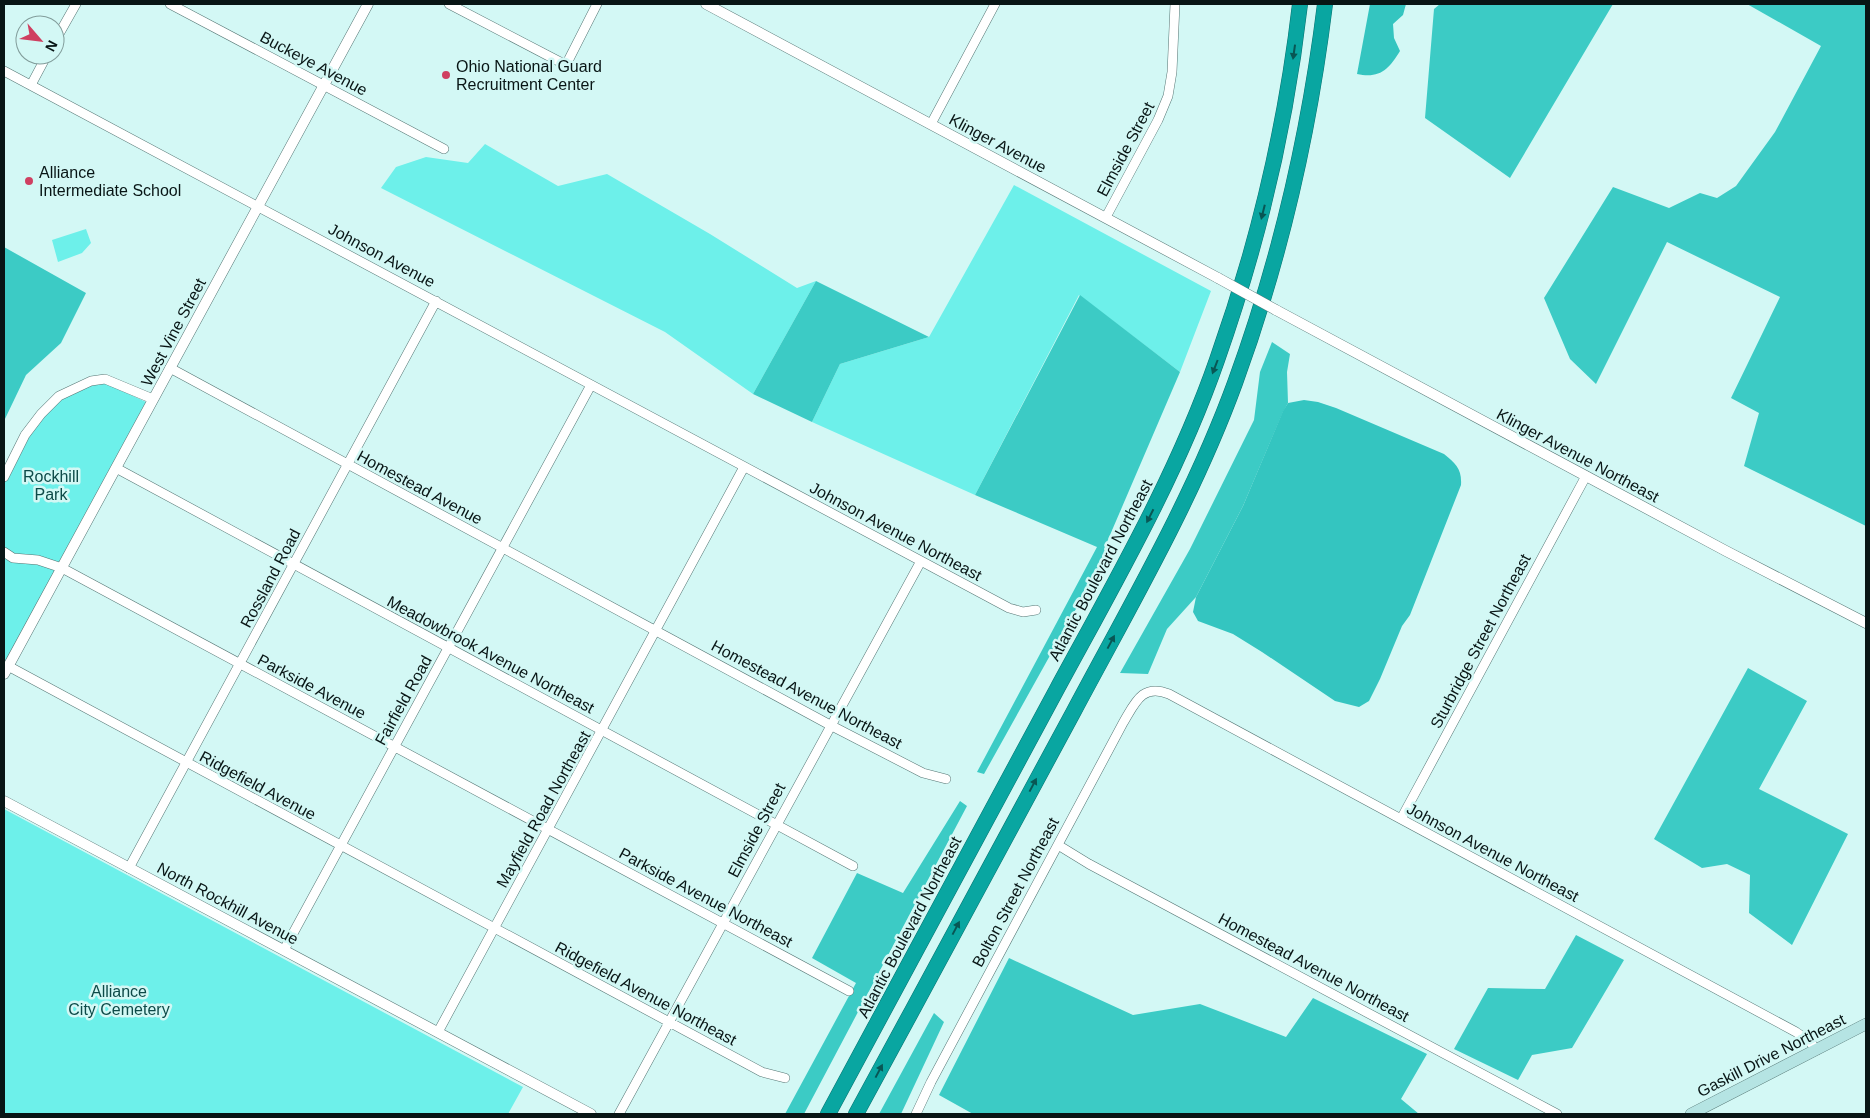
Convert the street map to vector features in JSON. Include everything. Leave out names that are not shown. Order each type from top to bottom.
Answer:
[{"type":"highway","name":"Atlantic Boulevard Northeast","points":[[828,1114],[1134,546],[1188,434],[1217,360],[1262,214],[1284,112],[1300,4]]},
{"type":"highway","points":[[856,1114],[1163,545],[1213,437],[1236,378],[1278,253],[1306,134],[1314,90],[1325,4]]},
{"type":"main road","name":"Gaskill Drive Northeast","points":[[1697,1113],[1866,1024]]},
{"type":"street","points":[[65,24],[76,4]]},
{"type":"street","name":"Buckeye Avenue","points":[[170,4],[444,149]]},
{"type":"street","name":"West Vine Street","points":[[6,670],[368,4]]},
{"type":"street","points":[[449,4],[558,62],[566,63],[597,4]]},
{"type":"street","name":"Klinger Avenue","points":[[706,4],[1106,217],[1276,310]]},
{"type":"street","points":[[931,124],[995,4]]},
{"type":"street","name":"Elmside Street","points":[[1106,217],[1158,120],[1168,96],[1172,72],[1175,4]]},
{"type":"street","points":[[31,85],[42,65]]},
{"type":"street","name":"Johnson Avenue","points":[[4,71],[258,205],[744,468]]},
{"type":"street","name":"Rossland Road","points":[[129,868],[436,301]]},
{"type":"street","name":"Klinger Avenue Northeast","points":[[1276,310],[1866,624]]},
{"type":"street","name":"Homestead Avenue","points":[[170,368],[657,630]]},
{"type":"street","points":[[4,477],[25,435],[58,396],[91,381],[105,379],[153,399]]},
{"type":"street","name":"Fairfield Road","points":[[284,950],[339,845],[395,747],[591,385]]},
{"type":"street","name":"Meadowbrook Avenue Northeast","points":[[116,468],[853,866]]},
{"type":"street","name":"Johnson Avenue Northeast","points":[[744,468],[1009,608],[1023,612],[1036,610]]},
{"type":"street","name":"Mayfield Road Northeast","points":[[438,1032],[744,468]]},
{"type":"street","name":"Sturbridge Street Northeast","points":[[1401,820],[1586,476]]},
{"type":"street","name":"Parkside Avenue","points":[[4,552],[13,558],[38,560],[62,568],[549,829]]},
{"type":"street","name":"Elmside Street","points":[[619,1114],[921,561]]},
{"type":"street","name":"Homestead Avenue Northeast","points":[[657,630],[830,725],[923,773],[946,779]]},
{"type":"street","name":"Ridgefield Avenue","points":[[6,670],[186,763],[494,929]]},
{"type":"street","name":"Johnson Avenue Northeast","points":[[1150,691],[1159,690],[1169,694],[1796,1032],[1809,1041],[1817,1050]]},
{"type":"street","name":"Bolton Street Northeast","points":[[916,1114],[940,1064],[1132,707],[1140,697],[1150,691]]},
{"type":"street","name":"North Rockhill Avenue","points":[[4,801],[591,1114]]},
{"type":"street","name":"Parkside Avenue Northeast","points":[[549,829],[849,991]]},
{"type":"street","name":"Homestead Avenue Northeast","points":[[1058,845],[1556,1114]]},
{"type":"street","name":"Ridgefield Avenue Northeast","points":[[494,929],[762,1072],[785,1078]]},
{"type":"green space","points":[[485,144],[558,186],[607,174],[710,234],[797,288],[816,281],[753,394],[665,332],[381,188],[396,167],[426,157],[468,163]]},
{"type":"green space","points":[[1014,185],[1211,291],[1180,372],[1079,295],[975,495],[812,422],[840,364],[929,337]]},
{"type":"green space","points":[[86,229],[91,243],[82,253],[58,262],[52,240]]},
{"type":"green space","name":"Rockhill Park","points":[[103,382],[146,402],[4,664],[4,482],[26,440],[53,404],[86,387]]},
{"type":"green space","name":"Alliance City Cemetery","points":[[4,809],[523,1087],[508,1114],[4,1114]]},
{"type":"shaded area","points":[[1370,4],[1406,4],[1403,15],[1393,24],[1394,38],[1400,51],[1388,68],[1378,74],[1357,74]]},
{"type":"shaded area","points":[[1440,4],[1613,4],[1510,178],[1425,118],[1434,9]]},
{"type":"shaded area","points":[[1747,4],[1866,4],[1866,526],[1744,466],[1759,413],[1731,398],[1780,297],[1667,242],[1596,384],[1570,359],[1544,298],[1613,187],[1669,208],[1700,193],[1717,198],[1736,186],[1775,132],[1821,46]]},
{"type":"shaded area","points":[[4,247],[86,293],[61,343],[26,375],[4,421]]},
{"type":"shaded area","points":[[816,281],[929,337],[840,364],[812,422],[753,394]]},
{"type":"shaded area","points":[[1080,295],[1180,372],[1104,549],[1106,555],[984,774],[977,772],[1097,547],[975,495]]},
{"type":"shaded area","points":[[1272,342],[1290,354],[1287,372],[1288,403],[1243,506],[1196,597],[1167,629],[1148,674],[1120,673],[1190,549],[1254,420],[1260,372]]},
{"type":"shaded area","points":[[1304,400],[1336,408],[1444,454],[1455,464],[1460,475],[1461,485],[1410,615],[1402,626],[1369,701],[1359,707],[1335,701],[1233,634],[1198,621],[1193,612],[1196,597],[1243,506],[1283,411],[1288,403]]},
{"type":"shaded area","points":[[1748,668],[1807,701],[1759,789],[1848,834],[1792,945],[1749,913],[1750,875],[1727,864],[1702,868],[1654,839]]},
{"type":"shaded area","points":[[960,801],[967,806],[804,1114],[785,1114],[856,983],[812,958],[857,873],[903,893]]},
{"type":"shaded area","points":[[1576,935],[1624,960],[1572,1048],[1532,1055],[1518,1080],[1454,1049],[1488,988],[1545,989]]},
{"type":"shaded area","points":[[1009,958],[1133,1015],[1200,1004],[1286,1037],[1313,998],[1427,1054],[1401,1099],[1419,1114],[973,1114],[939,1095]]},
{"type":"shaded area","points":[[934,1013],[944,1022],[901,1114],[879,1114]]},
{"type":"place","name":"Ohio National Guard Recruitment Center","points":[[446,75]]},
{"type":"place","name":"Alliance Intermediate School","points":[[29,181]]}]
